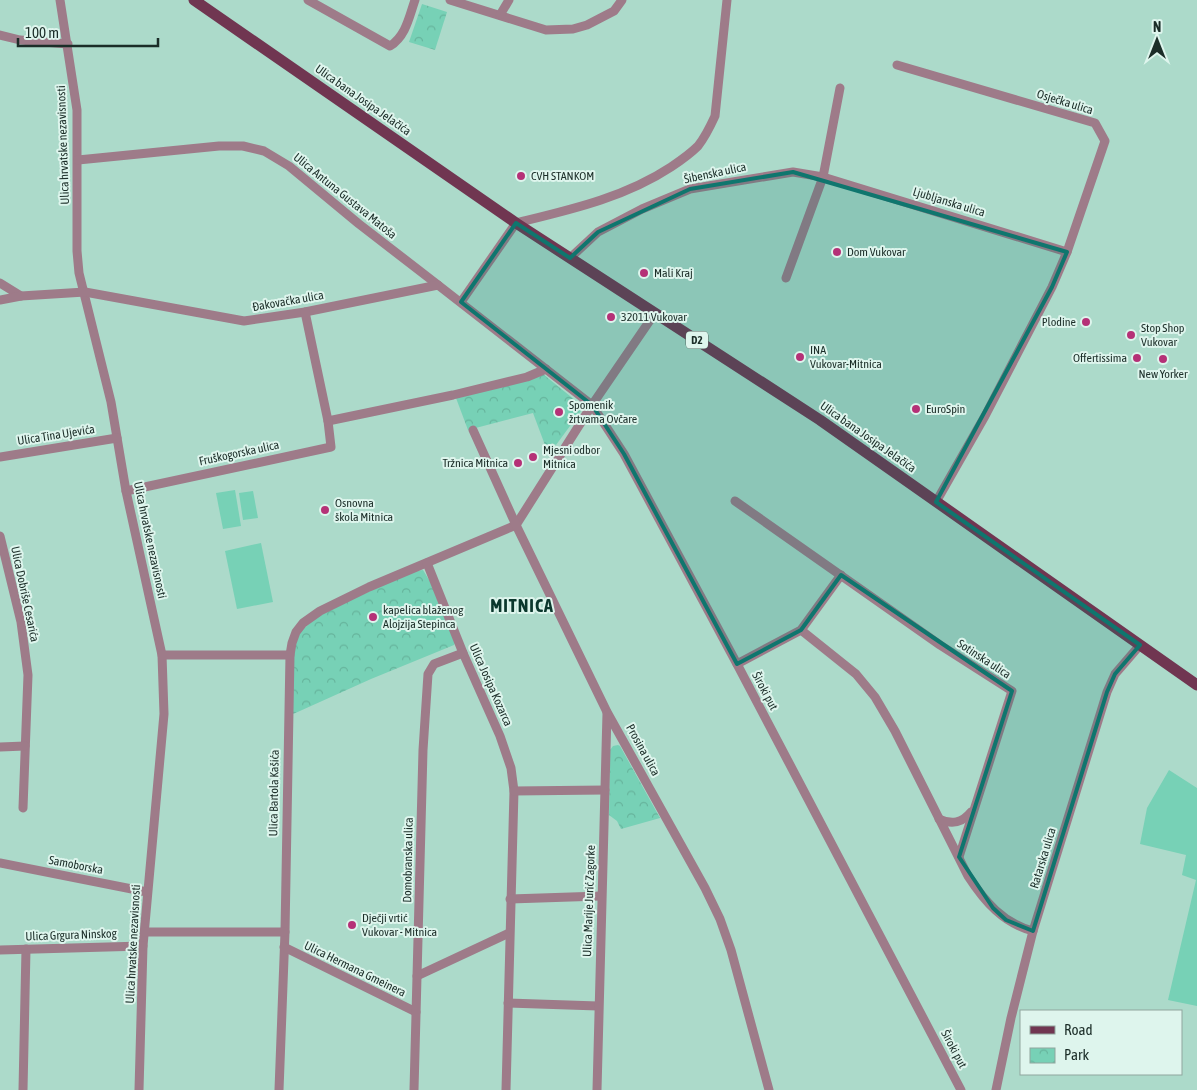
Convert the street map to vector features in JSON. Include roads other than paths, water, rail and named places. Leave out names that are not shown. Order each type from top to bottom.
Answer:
[{"type":"main road","name":"Ulica bana Josipa Jelačića","points":[[194,0],[516,223],[820,420],[1197,685]]},
{"type":"street","name":"Ulica hrvatske nezavisnosti","points":[[60,0],[77,110],[77,251],[79,273],[111,402],[126,491],[162,655],[164,714],[143,946],[139,1090]]},
{"type":"street","points":[[308,0],[390,46],[398,41],[403,34],[415,0]]},
{"type":"street","points":[[450,0],[546,30],[573,29],[587,25],[614,11],[622,0]]},
{"type":"street","points":[[500,15],[509,0]]},
{"type":"street","points":[[461,302],[516,223],[582,207],[627,190],[654,178],[697,147],[708,132],[715,116],[727,0]]},
{"type":"street","points":[[0,35],[20,40],[68,44]]},
{"type":"street","name":"Osječka ulica","points":[[897,66],[1095,123],[1105,140],[1067,252],[1048,295],[936,502]]},
{"type":"street","points":[[786,278],[823,177],[840,88]]},
{"type":"street","name":"Ulica Antuna Gustava Matoša","points":[[78,160],[219,146],[243,146],[264,151],[290,166],[359,224],[438,285]]},
{"type":"street","name":"Šibenska ulica","points":[[570,258],[598,232],[642,209],[690,189],[793,172],[823,177]]},
{"type":"street","name":"Ljubljanska ulica","points":[[823,177],[1067,252]]},
{"type":"street","points":[[0,283],[21,296]]},
{"type":"street","points":[[328,421],[453,396],[527,377],[546,369],[438,285]]},
{"type":"street","name":"Đakovačka ulica","points":[[0,300],[21,296],[85,292],[244,322],[305,312],[438,285]]},
{"type":"street","name":"Fruškogorska ulica","points":[[126,491],[331,447],[328,421],[305,312]]},
{"type":"street","points":[[516,525],[592,405],[655,313]]},
{"type":"street","name":"Široki put","points":[[546,369],[592,405],[624,454],[737,664],[961,1090]]},
{"type":"street","name":"Prosina ulica","points":[[473,430],[516,525],[607,712],[705,888],[720,919],[731,950],[770,1090]]},
{"type":"street","name":"Ulica Tina Ujevića","points":[[0,457],[117,438]]},
{"type":"street","name":"Sotinska ulica","points":[[735,501],[940,645],[1012,691],[959,857]]},
{"type":"street","name":"Ulica Bartola Kašića","points":[[279,1090],[290,655],[296,632],[310,617],[369,588],[516,525]]},
{"type":"street","name":"Ulica Dobriše Cesarića","points":[[0,536],[21,622],[28,675],[23,808]]},
{"type":"street","name":"Ulica Josipa Kozarca","points":[[427,563],[463,653],[500,736],[511,768],[514,791],[506,1090]]},
{"type":"street","points":[[737,664],[801,630],[841,575]]},
{"type":"street","points":[[801,630],[833,654],[867,686],[895,731],[939,819],[979,892],[1006,920],[1033,931]]},
{"type":"street","name":"Ratarska ulica","points":[[996,1090],[1011,1018],[1033,931],[1107,692],[1115,674],[1140,645]]},
{"type":"street","name":"Domobranska ulica","points":[[414,1090],[423,750],[428,674],[434,664],[463,653]]},
{"type":"street","points":[[162,655],[290,655]]},
{"type":"street","name":"Ulica Marije Jurić Zagorke","points":[[597,1090],[607,712]]},
{"type":"street","points":[[0,747],[25,746]]},
{"type":"street","points":[[514,791],[605,790]]},
{"type":"street","points":[[939,819],[955,823],[963,820],[973,810]]},
{"type":"street","name":"Samoborska","points":[[0,863],[147,892]]},
{"type":"street","points":[[510,899],[602,896]]},
{"type":"street","points":[[145,932],[284,932]]},
{"type":"street","points":[[417,976],[509,933]]},
{"type":"street","name":"Ulica Grgura Ninskog","points":[[0,950],[143,946]]},
{"type":"street","name":"Ulica Hermana Gmeinera","points":[[284,948],[416,1012]]},
{"type":"street","points":[[23,1090],[26,949]]},
{"type":"street","points":[[508,1003],[598,1006]]},
{"type":"place","name":"CVH STANKOM","points":[[521,176]]},
{"type":"place","name":"Dom Vukovar","points":[[837,252]]},
{"type":"place","name":"Mali Kraj","points":[[644,273]]},
{"type":"place","name":"32011 Vukovar","points":[[611,317]]},
{"type":"place","name":"Plodine","points":[[1086,322]]},
{"type":"place","name":"Stop Shop Vukovar","points":[[1131,335]]},
{"type":"place","name":"INA Vukovar-Mitnica","points":[[800,357]]},
{"type":"place","name":"Offertissima","points":[[1137,358]]},
{"type":"place","name":"New Yorker","points":[[1163,359]]},
{"type":"place","name":"EuroSpin","points":[[916,409]]},
{"type":"place","name":"Spomenik žrtvama Ovčare","points":[[559,412]]},
{"type":"place","name":"Mjesni odbor Mitnica","points":[[533,457]]},
{"type":"place","name":"Tržnica Mitnica","points":[[518,463]]},
{"type":"place","name":"Osnovna škola Mitnica","points":[[325,510]]},
{"type":"place","name":"kapelica blaženog Alojzija Stepinca","points":[[373,617]]},
{"type":"place","name":"Dječji vrtić Vukovar - Mitnica","points":[[352,925]]},
{"type":"district","name":"MITNICA","points":[[522,605]]}]
